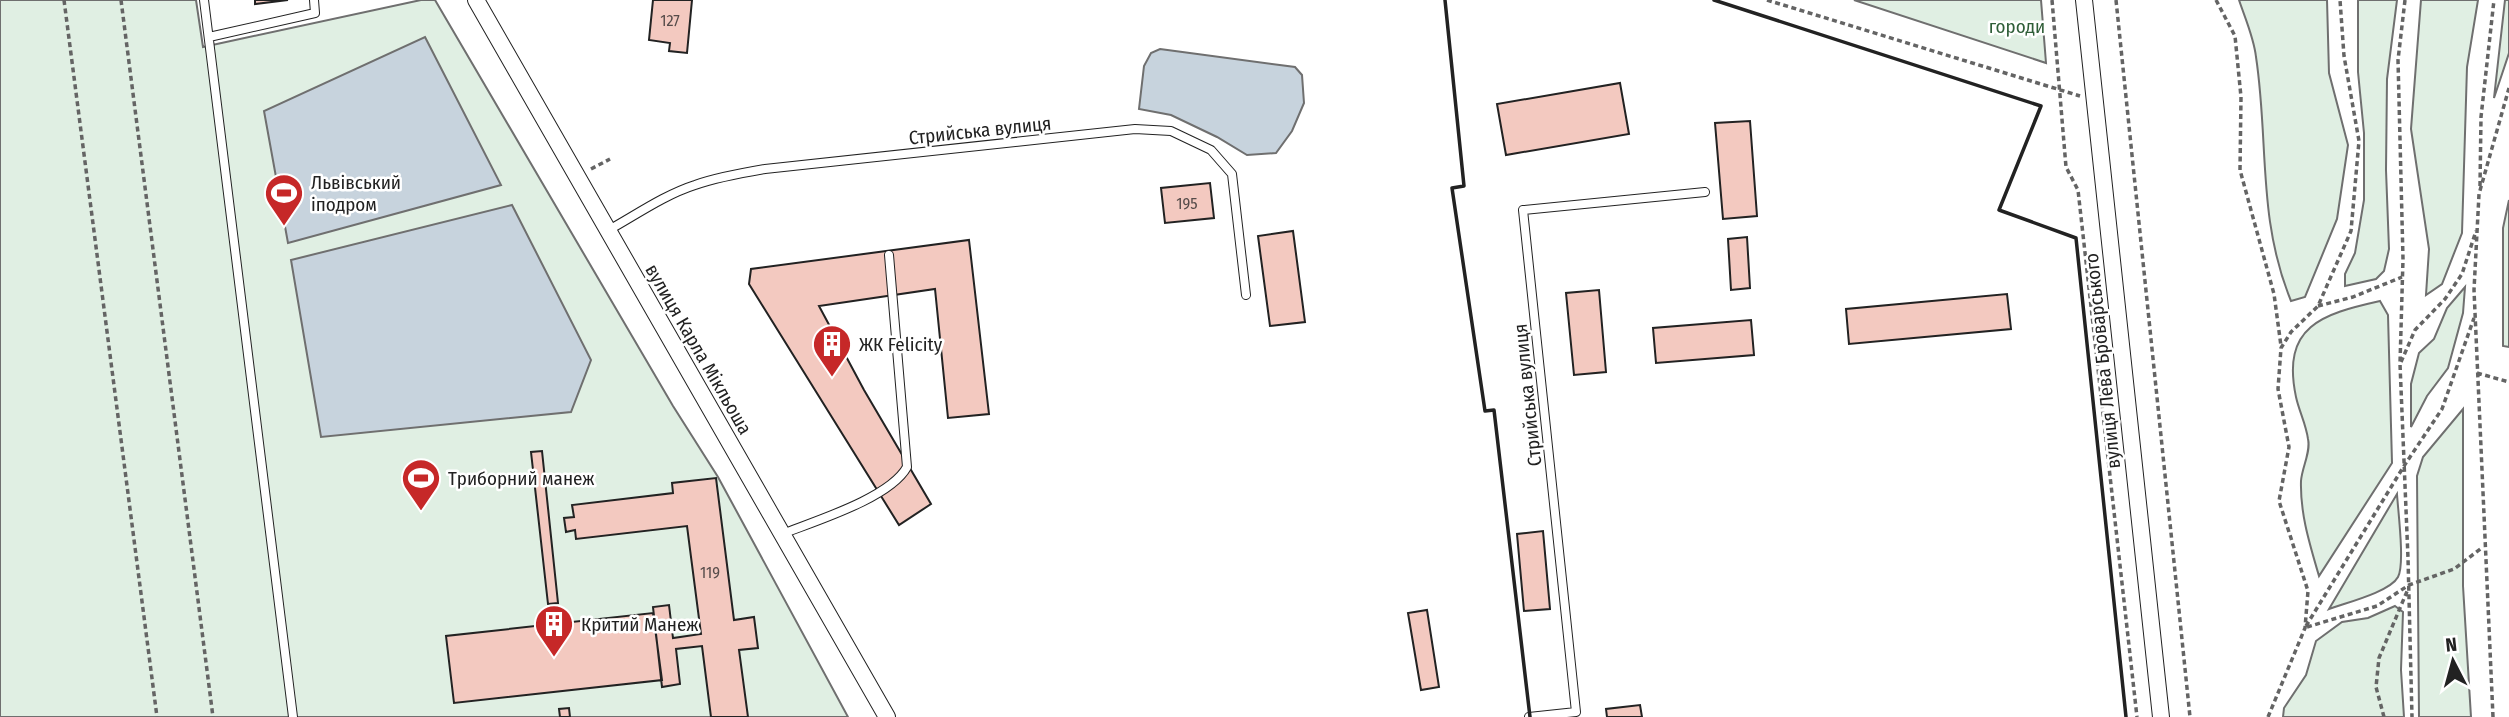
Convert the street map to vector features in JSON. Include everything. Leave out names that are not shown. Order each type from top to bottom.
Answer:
[{"type":"street","name":"вулиця Карла Мікльоша","points":[[476,0],[887,717]]},
{"type":"street","name":"вулиця Лева Броварського","points":[[2084,0],[2161,717]]},
{"type":"lane","points":[[204,0],[293,717]]},
{"type":"lane","points":[[209,37],[315,13],[314,0]]},
{"type":"lane","name":"Стрийська вулиця","points":[[607,230],[670,195],[728,175],[1135,129],[1171,131],[1211,150],[1232,174],[1246,295]]},
{"type":"lane","name":"Стрийська вулиця","points":[[1529,717],[1578,715],[1523,210],[1705,192]]},
{"type":"lane","points":[[781,534],[860,503],[903,475],[907,467],[889,255]]},
{"type":"path","points":[[64,0],[157,717]]},
{"type":"path","points":[[121,0],[213,717]]},
{"type":"path","points":[[1767,0],[2095,100]]},
{"type":"path","points":[[2052,0],[2066,167],[2078,190],[2137,717]]},
{"type":"path","points":[[2116,0],[2190,717]]},
{"type":"path","points":[[2216,0],[2235,37],[2241,97],[2241,170],[2274,294],[2281,348],[2278,389],[2288,447],[2279,501],[2308,591],[2305,628]]},
{"type":"path","points":[[2281,348],[2291,332],[2318,306],[2351,231],[2359,141],[2344,56],[2340,0]]},
{"type":"path","points":[[2405,0],[2398,60],[2402,276],[2400,364],[2412,717]]},
{"type":"path","points":[[2493,717],[2475,315],[2481,117],[2494,0]]},
{"type":"path","points":[[2479,194],[2509,88]]},
{"type":"path","points":[[2400,364],[2415,330],[2445,299],[2462,274],[2478,226]]},
{"type":"path","points":[[2318,306],[2353,297],[2402,276]]},
{"type":"path","points":[[2267,717],[2305,628],[2442,409],[2461,362],[2475,315]]},
{"type":"path","points":[[2477,373],[2509,382]]},
{"type":"path","points":[[2305,628],[2377,606],[2409,585],[2454,569],[2484,546]]},
{"type":"path","points":[[2384,717],[2376,687],[2379,658],[2409,585]]},
{"type":"green space","name":"Львівський іподром","points":[[0,0],[196,0],[203,47],[421,0],[435,0],[673,406],[718,477],[848,717],[0,717]]},
{"type":"green space","name":"городи","points":[[1854,0],[2041,0],[2046,63]]},
{"type":"green space","points":[[2239,0],[2327,0],[2329,73],[2348,145],[2337,219],[2305,297],[2291,301],[2273,240],[2268,210],[2256,57]]},
{"type":"green space","points":[[2358,0],[2397,0],[2387,79],[2389,249],[2384,271],[2376,279],[2345,286],[2345,274],[2355,253],[2364,200],[2364,133],[2358,72]]},
{"type":"green space","points":[[2421,0],[2478,0],[2467,67],[2462,233],[2442,284],[2426,295],[2429,249],[2411,129]]},
{"type":"green space","points":[[2505,0],[2509,0],[2509,53],[2494,98]]},
{"type":"green space","points":[[2509,200],[2509,347],[2503,346],[2503,228]]},
{"type":"green space","points":[[2465,287],[2463,313],[2448,368],[2427,396],[2411,427],[2411,384],[2419,353],[2434,339],[2447,308]]},
{"type":"green space","points":[[2380,301],[2388,315],[2392,463],[2319,576],[2302,505],[2301,481],[2309,444],[2296,397],[2293,373],[2295,354],[2301,339],[2311,327],[2324,318]]},
{"type":"green space","points":[[2463,409],[2463,586],[2471,717],[2419,717],[2417,476],[2423,457]]},
{"type":"green space","points":[[2397,494],[2401,550],[2398,577],[2377,592],[2329,609]]},
{"type":"green space","points":[[2395,606],[2403,612],[2401,670],[2404,717],[2283,717],[2284,708],[2306,675],[2316,641],[2342,622],[2368,618]]},
{"type":"shaded area","points":[[425,37],[501,185],[288,243],[264,111]]},
{"type":"shaded area","points":[[1160,49],[1295,67],[1302,75],[1304,103],[1292,131],[1276,153],[1247,155],[1171,115],[1139,109],[1144,66],[1151,53]]},
{"type":"shaded area","points":[[512,205],[591,360],[571,412],[321,437],[291,260]]},
{"type":"building","points":[[255,0],[288,0],[255,4]]},
{"type":"building","points":[[653,0],[692,0],[687,53],[669,51],[670,43],[649,40]]},
{"type":"building","points":[[1620,83],[1629,134],[1506,155],[1497,104]]},
{"type":"building","points":[[1750,121],[1757,216],[1723,219],[1715,123]]},
{"type":"building","points":[[1210,183],[1214,218],[1165,223],[1161,188]]},
{"type":"building","points":[[1293,231],[1305,322],[1270,326],[1258,236]]},
{"type":"building","points":[[1747,237],[1750,288],[1731,290],[1728,239]]},
{"type":"building","name":"ЖК Felicity","points":[[969,240],[989,414],[948,418],[935,289],[819,306],[864,390],[931,504],[899,525],[749,284],[751,269]]},
{"type":"building","points":[[1599,290],[1606,372],[1574,375],[1566,293]]},
{"type":"building","points":[[2007,294],[2011,329],[1849,344],[1846,309]]},
{"type":"building","points":[[1751,320],[1754,355],[1656,363],[1653,328]]},
{"type":"building","points":[[542,451],[558,603],[548,604],[531,452]]},
{"type":"building","points":[[716,478],[734,620],[754,617],[758,648],[739,650],[748,717],[711,717],[702,646],[676,649],[680,684],[662,687],[653,607],[669,605],[673,638],[701,634],[687,526],[576,539],[575,530],[566,532],[564,518],[574,517],[572,505],[673,493],[672,483]]},
{"type":"building","points":[[1543,531],[1550,609],[1524,611],[1517,534]]},
{"type":"building","points":[[1427,610],[1439,687],[1421,690],[1408,613]]},
{"type":"building","name":"Критий Манеж","points":[[653,613],[662,680],[454,703],[446,636]]},
{"type":"building","points":[[1640,705],[1642,717],[1607,717],[1606,709]]},
{"type":"building","points":[[569,708],[570,717],[560,717],[559,709]]},
{"type":"wall","points":[[1445,0],[1464,186],[1452,188],[1485,411],[1494,410],[1530,717]]},
{"type":"wall","points":[[1714,0],[2041,106],[1999,210],[2076,238],[2126,717]]},
{"type":"place","name":"Львівський іподром","points":[[284,227]]},
{"type":"place","name":"ЖК Felicity","points":[[832,378]]},
{"type":"place","name":"Триборний манеж","points":[[421,512]]},
{"type":"place","name":"Критий Манеж","points":[[554,658]]}]
